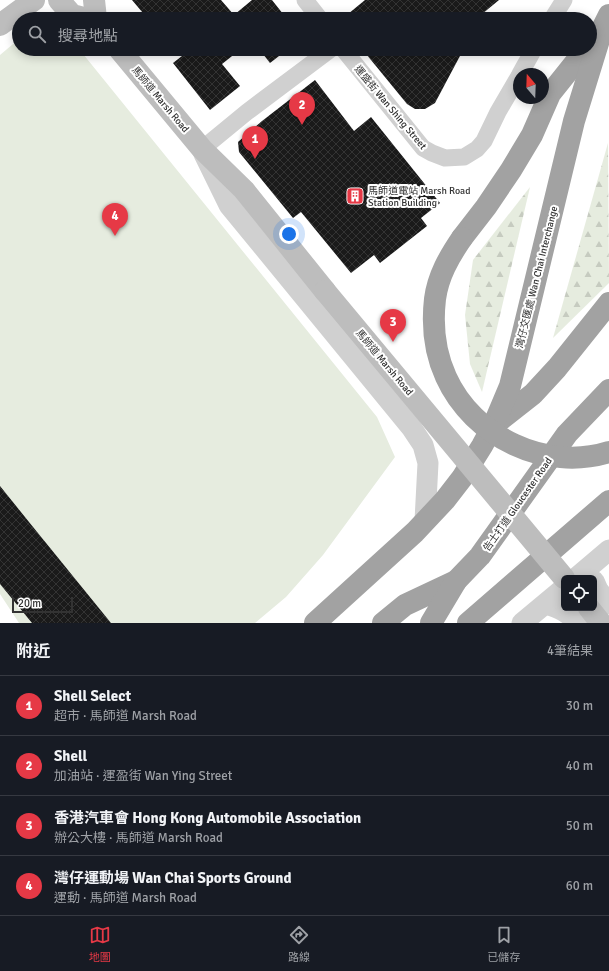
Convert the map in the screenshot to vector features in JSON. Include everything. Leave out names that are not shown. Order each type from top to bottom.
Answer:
[{"type":"highway","name":"灣仔交匯處 Wan Chai Interchange","points":[[597,42],[601,28]]},
{"type":"highway","points":[[580,56],[550,94],[532,135],[512,170],[450,255],[443,270],[435,298],[434,315],[437,348],[441,365],[454,392],[474,416],[486,427],[501,438],[544,455],[574,457],[609,452]]},
{"type":"highway","name":"灣仔交匯處 Wan Chai Interchange","points":[[425,521],[462,478],[494,424],[510,386],[574,121],[593,56]]},
{"type":"highway","points":[[494,424],[533,394],[557,368],[609,303]]},
{"type":"highway","name":"告士打道 Gloucester Road","points":[[431,623],[456,581],[480,556],[566,434],[609,390]]},
{"type":"highway","points":[[468,623],[609,501]]},
{"type":"highway","points":[[315,623],[425,521]]},
{"type":"highway","points":[[383,623],[405,605],[456,581]]},
{"type":"main road","points":[[18,12],[34,0]]},
{"type":"main road","points":[[59,0],[69,12]]},
{"type":"main road","points":[[78,0],[89,12]]},
{"type":"main road","points":[[94,0],[95,12]]},
{"type":"main road","points":[[0,25],[12,16]]},
{"type":"main road","name":"馬師道 Marsh Road","points":[[125,56],[202,149],[244,190],[325,291],[562,575]]},
{"type":"main road","points":[[600,604],[601,623]]},
{"type":"street","points":[[305,0],[314,12]]},
{"type":"street","points":[[556,12],[564,0]]},
{"type":"street","points":[[202,149],[247,112],[322,56]]},
{"type":"street","name":"運盛街 Wan Shing Street","points":[[349,56],[423,148],[445,158],[464,157],[477,149],[484,141],[498,112],[513,87]]},
{"type":"street","name":"運盛街 Wan Shing Street","points":[[524,68],[530,56]]},
{"type":"street","name":"馬師道 Marsh Road","points":[[202,149],[229,205],[411,427],[423,445],[428,463],[425,521]]},
{"type":"street","points":[[589,575],[609,550]]},
{"type":"street","points":[[597,589],[600,604]]},
{"type":"street","points":[[522,623],[561,591]]},
{"type":"street","points":[[546,604],[560,608],[579,623]]},
{"type":"street","points":[[579,623],[582,611]]},
{"type":"green space","points":[[12,45],[12,56],[85,56],[377,417],[395,457],[323,555],[286,597],[255,623],[19,623],[0,594],[0,55]]},
{"type":"green space","points":[[608,143],[609,283],[553,338]]},
{"type":"green space","points":[[530,187],[482,392],[470,364],[465,315],[473,260]]},
{"type":"building","points":[[132,0],[221,0],[231,12],[142,12]]},
{"type":"building","points":[[252,0],[272,0],[281,12],[238,12]]},
{"type":"building","points":[[365,0],[499,0],[484,12],[350,12]]},
{"type":"building","points":[[182,56],[232,56],[222,64],[240,86],[210,110],[173,63]]},
{"type":"building","points":[[264,56],[279,56],[270,63]]},
{"type":"building","points":[[368,56],[460,56],[435,103],[425,109],[415,109],[407,104]]},
{"type":"building","name":"馬師道電站 Marsh Road Station Building","points":[[315,80],[354,131],[371,117],[440,203],[421,218],[427,226],[380,263],[374,255],[351,273],[301,212],[293,218],[239,152],[238,142],[262,121]]},
{"type":"building","points":[[0,486],[111,623],[32,623],[0,584]]},
{"type":"place","name":"Shell","points":[[302,125]]},
{"type":"place","name":"Shell Select","points":[[255,159]]},
{"type":"place","name":"馬師道電站 Marsh Road Station Building","points":[[355,196]]},
{"type":"place","name":"灣仔運動場 Wan Chai Sports Ground","points":[[115,236]]},
{"type":"place","name":"香港汽車會 Hong Kong Automobile Association","points":[[393,342]]}]
